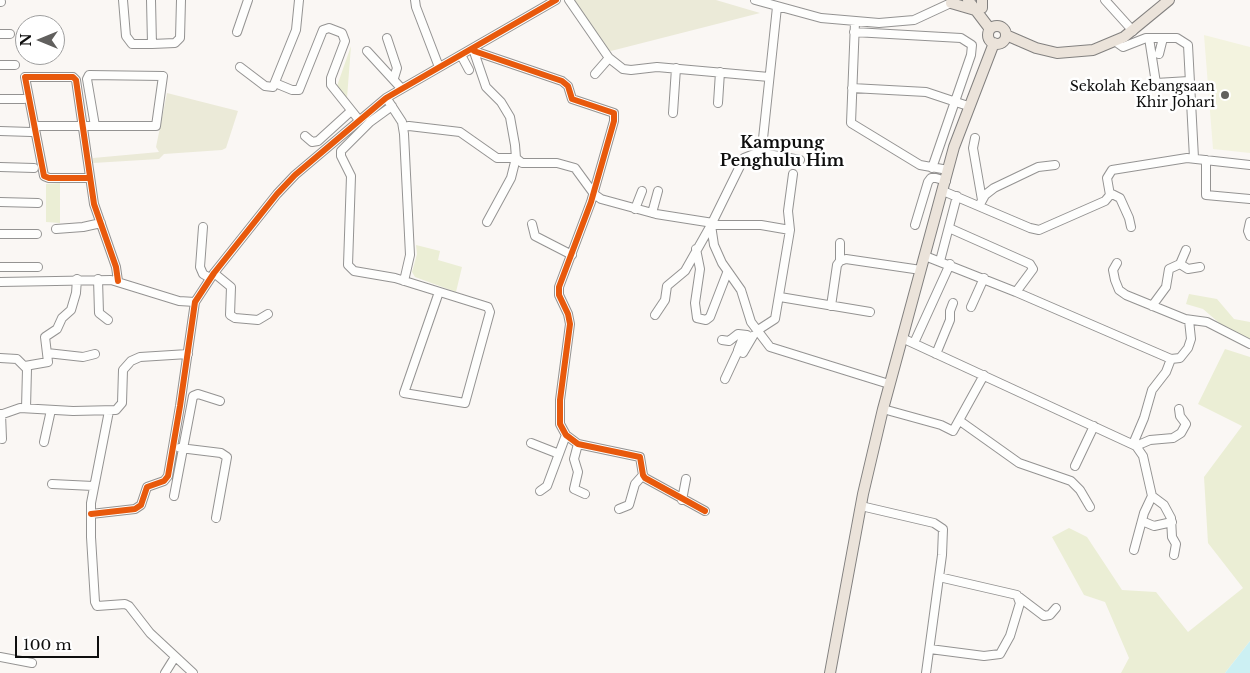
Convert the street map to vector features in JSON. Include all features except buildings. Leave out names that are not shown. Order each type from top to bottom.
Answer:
[{"type":"main road","points":[[968,0],[979,5],[993,28]]},
{"type":"main road","points":[[993,28],[1003,29],[1006,35],[1036,48],[1064,54],[1093,50],[1116,42],[1169,0]]},
{"type":"main road","points":[[954,2],[964,5],[979,5]]},
{"type":"main road","points":[[993,28],[988,37],[994,43]]},
{"type":"main road","points":[[994,43],[1001,42],[1006,35]]},
{"type":"main road","points":[[830,673],[861,506],[889,384],[968,106],[994,43]]},
{"type":"street","points":[[123,0],[124,30],[132,44],[178,42],[181,33],[181,0]]},
{"type":"street","points":[[151,0],[152,44]]},
{"type":"street","points":[[237,32],[248,0]]},
{"type":"street","points":[[240,67],[265,86],[271,87],[275,83],[297,25],[299,0]]},
{"type":"street","points":[[415,0],[439,67]]},
{"type":"street","points":[[91,514],[125,512],[141,505],[147,487],[164,481],[168,476],[188,354],[194,302],[212,275],[286,183],[386,98],[461,55],[474,50],[556,0]]},
{"type":"street","points":[[569,0],[608,58],[628,71],[649,67],[676,68],[769,77]]},
{"type":"street","points":[[755,0],[820,18],[855,22],[899,22],[927,15],[954,2]]},
{"type":"street","points":[[1105,0],[1132,31]]},
{"type":"street","points":[[762,151],[777,7]]},
{"type":"street","points":[[855,22],[850,120],[854,126],[920,165],[932,168],[946,181],[957,196],[980,203],[1030,228],[1039,230],[1105,201],[1110,193],[1107,178],[1112,170],[1194,158],[1250,166]]},
{"type":"street","points":[[275,83],[292,90],[298,90],[323,31],[329,28],[345,36],[330,81],[332,88],[359,120]]},
{"type":"street","points":[[854,32],[967,40],[973,50],[932,168]]},
{"type":"street","points":[[0,34],[10,34]]},
{"type":"street","points":[[387,38],[397,68],[394,78]]},
{"type":"street","points":[[1148,38],[1156,83],[1189,80]]},
{"type":"street","points":[[1116,42],[1123,47],[1148,38],[1163,38],[1181,39],[1188,45],[1194,158]]},
{"type":"street","points":[[1159,54],[1163,38]]},
{"type":"street","points":[[474,50],[484,84],[501,102],[510,117],[516,158],[509,184],[487,222]]},
{"type":"street","points":[[474,50],[562,81],[568,86],[572,99],[609,110],[614,114],[594,194],[558,291],[568,314],[570,324],[559,411],[560,424],[566,435],[578,444],[637,455],[642,460],[642,475],[635,484],[629,505],[620,509]]},
{"type":"street","points":[[368,51],[401,88]]},
{"type":"street","points":[[461,55],[469,70]]},
{"type":"street","points":[[595,74],[608,58]]},
{"type":"street","points":[[0,65],[15,65]]},
{"type":"street","points":[[673,113],[676,68]]},
{"type":"street","points":[[718,102],[720,72]]},
{"type":"street","points":[[0,131],[83,126],[95,126],[156,126],[163,76],[89,75],[87,79],[95,126]]},
{"type":"street","points":[[90,178],[44,176],[32,129],[25,81],[27,77],[75,78],[90,178],[118,281]]},
{"type":"street","points":[[852,88],[926,92],[968,106]]},
{"type":"street","points":[[386,98],[403,127],[410,251],[404,281]]},
{"type":"street","points":[[0,99],[24,99]]},
{"type":"street","points":[[392,106],[370,122],[342,148],[341,156],[351,176],[348,263],[351,270],[404,281],[439,292],[489,308],[467,401],[462,404],[404,392],[439,292]]},
{"type":"street","points":[[305,136],[312,142],[318,141],[351,111]]},
{"type":"street","points":[[403,127],[409,126],[460,132],[497,158],[516,158],[522,163],[557,163],[575,168],[594,194],[600,199],[635,209],[712,224],[761,225],[790,230]]},
{"type":"street","points":[[975,138],[973,148],[980,203]]},
{"type":"street","points":[[656,316],[665,300],[668,286],[685,271],[712,224],[744,158],[762,151],[772,156],[800,160]]},
{"type":"street","points":[[1206,160],[1206,195],[1250,199]]},
{"type":"street","points":[[980,203],[994,188],[1038,167],[1055,166]]},
{"type":"street","points":[[0,168],[34,168]]},
{"type":"street","points":[[738,351],[744,352],[757,334],[773,322],[780,297],[790,230],[788,211],[793,174]]},
{"type":"street","points":[[915,225],[928,182],[931,178],[946,181]]},
{"type":"street","points":[[635,209],[642,191]]},
{"type":"street","points":[[652,213],[658,191]]},
{"type":"street","points":[[1110,193],[1120,198],[1130,218],[1131,227]]},
{"type":"street","points":[[940,260],[957,196]]},
{"type":"street","points":[[0,202],[38,203]]},
{"type":"street","points":[[1250,222],[1248,228],[1250,236]]},
{"type":"street","points":[[56,229],[84,227],[101,223]]},
{"type":"street","points":[[532,224],[536,236],[572,255]]},
{"type":"street","points":[[712,224],[715,248],[728,273],[740,290],[757,334],[775,349],[889,384]]},
{"type":"street","points":[[204,227],[200,268],[203,274],[212,275],[231,286],[230,315],[235,318],[258,320],[268,314]]},
{"type":"street","points":[[949,228],[1030,264],[1033,269],[1016,292]]},
{"type":"street","points":[[0,234],[37,234]]},
{"type":"street","points":[[831,306],[837,265],[840,261],[840,243]]},
{"type":"street","points":[[696,249],[700,269],[695,303],[697,318],[706,320],[710,317],[728,273]]},
{"type":"street","points":[[1152,306],[1166,287],[1169,269],[1180,264],[1186,250]]},
{"type":"street","points":[[925,256],[984,278],[1171,359],[1180,358],[1188,348],[1191,339],[1189,320]]},
{"type":"street","points":[[840,261],[846,259],[921,270]]},
{"type":"street","points":[[1117,263],[1113,270],[1119,290],[1152,306],[1189,320],[1207,322],[1250,344]]},
{"type":"street","points":[[914,344],[950,264]]},
{"type":"street","points":[[1180,264],[1188,269],[1200,267]]},
{"type":"street","points":[[0,267],[38,268]]},
{"type":"street","points":[[971,307],[984,278]]},
{"type":"street","points":[[0,282],[77,279],[118,281],[179,301],[194,302]]},
{"type":"street","points":[[25,366],[29,364],[46,364],[45,337],[57,329],[62,318],[71,310],[76,293],[77,279]]},
{"type":"street","points":[[98,279],[99,313],[108,320]]},
{"type":"street","points":[[780,297],[870,312]]},
{"type":"street","points":[[936,354],[950,320],[953,304]]},
{"type":"street","points":[[722,340],[729,341],[736,335],[757,334]]},
{"type":"street","points":[[725,379],[744,335]]},
{"type":"street","points":[[902,338],[1134,445],[1143,456],[1152,496],[1142,521],[1134,550]]},
{"type":"street","points":[[47,353],[83,357],[95,354]]},
{"type":"street","points":[[2,439],[0,414],[13,409],[26,408],[116,410],[121,406],[123,370],[131,361],[140,357],[188,354]]},
{"type":"street","points":[[0,358],[15,359],[25,366],[27,371],[26,408]]},
{"type":"street","points":[[1134,445],[1152,390],[1166,372],[1171,359]]},
{"type":"street","points":[[883,409],[940,425],[949,431],[953,431],[984,375]]},
{"type":"street","points":[[174,496],[188,420],[195,394],[220,401]]},
{"type":"street","points":[[180,406],[191,407]]},
{"type":"street","points":[[1134,445],[1150,440],[1173,438],[1181,433],[1186,424],[1179,409]]},
{"type":"street","points":[[44,442],[51,410]]},
{"type":"street","points":[[109,411],[93,486],[91,514],[95,602],[97,606],[125,604],[129,606],[150,633],[193,673]]},
{"type":"street","points":[[178,419],[188,420]]},
{"type":"street","points":[[958,424],[1019,464],[1071,481],[1080,490],[1090,507]]},
{"type":"street","points":[[1075,466],[1094,426]]},
{"type":"street","points":[[540,490],[547,486],[566,435]]},
{"type":"street","points":[[531,443],[559,454]]},
{"type":"street","points":[[578,444],[574,459],[578,475],[574,489],[585,494]]},
{"type":"street","points":[[173,447],[221,453],[227,457],[216,518]]},
{"type":"street","points":[[642,475],[704,512]]},
{"type":"street","points":[[682,500],[686,479]]},
{"type":"street","points":[[52,484],[93,486]]},
{"type":"street","points":[[1152,496],[1164,505],[1172,522],[1172,537],[1176,544],[1174,555]]},
{"type":"street","points":[[861,506],[940,526],[943,529],[944,540],[926,673]]},
{"type":"street","points":[[1142,521],[1154,526],[1172,522]]},
{"type":"street","points":[[939,577],[1017,595],[1044,616],[1050,615],[1056,608]]},
{"type":"street","points":[[930,649],[984,656],[1000,654],[1010,636],[1020,609],[1019,597]]},
{"type":"street","points":[[0,657],[32,663]]},
{"type":"street","points":[[166,673],[175,657]]},
{"type":"green space","points":[[573,0],[716,0],[760,13],[607,52]]},
{"type":"green space","name":"Sekolah Kebangsaan Khir Johari","points":[[1204,35],[1250,47],[1250,153],[1213,149]]},
{"type":"green space","points":[[351,46],[347,98],[337,86]]},
{"type":"green space","points":[[167,93],[238,111],[226,148],[222,150],[164,154],[159,159],[93,163],[93,158],[159,152],[156,147]]},
{"type":"green space","points":[[60,183],[60,223],[46,222],[46,184]]},
{"type":"green space","points":[[416,245],[440,251],[438,260],[462,267],[456,292],[415,277],[412,272],[417,254]]},
{"type":"green space","points":[[1189,294],[1217,299],[1234,319],[1250,322],[1250,339],[1224,327],[1203,309],[1186,304]]},
{"type":"green space","points":[[1225,349],[1250,357],[1250,641],[1225,673],[1121,673],[1129,658],[1105,602],[1084,595],[1052,537],[1069,528],[1087,537],[1122,590],[1156,592],[1188,632],[1243,588],[1208,543],[1204,477],[1242,426],[1198,404]]},
{"type":"water","points":[[1250,641],[1250,673],[1225,673]]},
{"type":"cycle path","points":[[91,514],[135,509],[141,505],[147,487],[164,481],[168,476],[195,302],[214,273],[277,194],[295,175],[386,98],[556,0]]},
{"type":"cycle path","points":[[474,51],[562,81],[568,86],[572,99],[614,113],[614,121],[591,202],[559,287],[559,295],[568,314],[570,324],[560,400],[560,424],[566,435],[578,444],[640,457],[645,478],[705,511]]},
{"type":"cycle path","points":[[90,178],[49,178],[44,176],[25,77],[73,77],[76,80],[94,204],[116,267],[118,281]]},
{"type":"place","name":"Sekolah Kebangsaan Khir Johari","points":[[1225,95]]},
{"type":"district","name":"Kampung Penghulu Him","points":[[782,152]]}]
